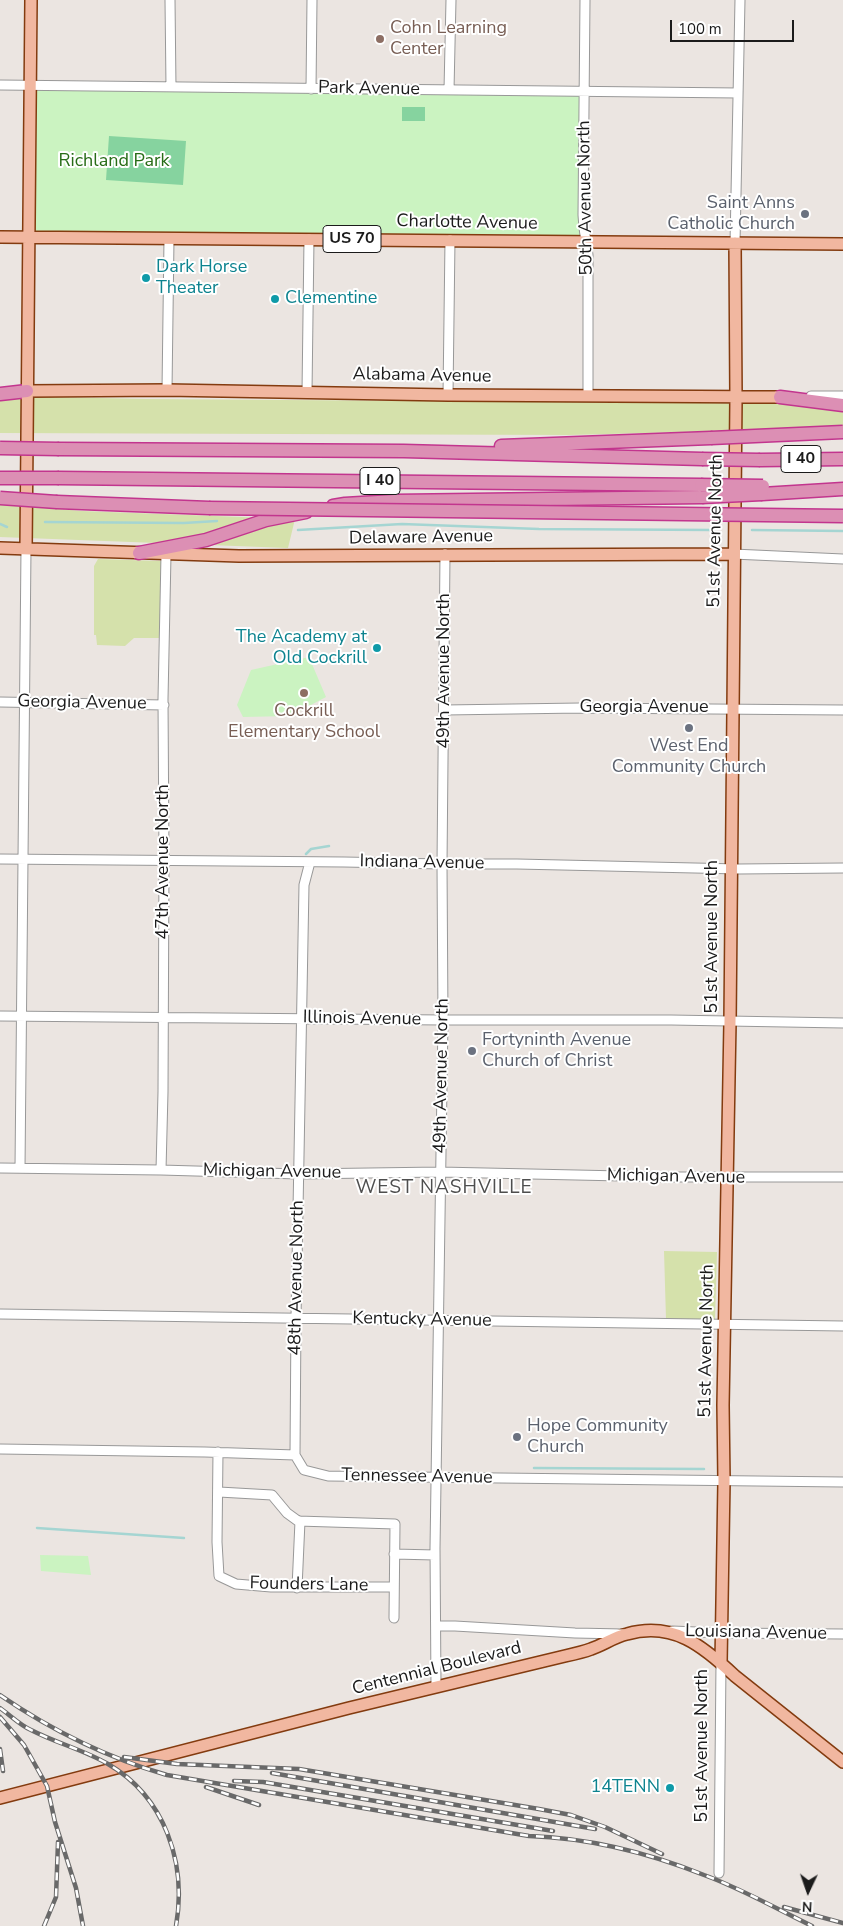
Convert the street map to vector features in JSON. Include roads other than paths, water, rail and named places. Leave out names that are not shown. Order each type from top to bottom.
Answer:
[{"type":"highway","points":[[0,394],[27,391]]},
{"type":"highway","points":[[780,397],[843,405]]},
{"type":"highway","points":[[404,451],[843,432]]},
{"type":"highway","name":"I 40","points":[[0,448],[404,451],[702,459],[843,459]]},
{"type":"highway","name":"I 40","points":[[0,478],[702,491],[843,488]]},
{"type":"highway","points":[[139,554],[206,540],[266,520],[345,504],[702,491]]},
{"type":"highway","points":[[0,498],[209,508],[843,516]]},
{"type":"main road","points":[[26,549],[31,0]]},
{"type":"main road","name":"Charlotte Avenue","points":[[0,237],[843,244]]},
{"type":"main road","name":"51st Avenue North","points":[[721,1663],[726,1178],[730,1022],[736,398],[735,243]]},
{"type":"main road","name":"Alabama Avenue","points":[[27,391],[167,390],[448,395],[780,397]]},
{"type":"main road","name":"Delaware Avenue","points":[[0,548],[166,555],[733,554]]},
{"type":"main road","name":"Centennial Boulevard","points":[[0,1798],[592,1649],[625,1634],[639,1631],[669,1631],[688,1639],[721,1663],[843,1762]]},
{"type":"street","points":[[170,0],[170,87]]},
{"type":"street","points":[[311,88],[312,0]]},
{"type":"street","points":[[450,90],[451,0]]},
{"type":"street","name":"50th Avenue North","points":[[585,0],[583,222],[588,254],[588,395]]},
{"type":"street","name":"51st Avenue North","points":[[735,243],[740,0]]},
{"type":"street","name":"Park Avenue","points":[[0,85],[738,93]]},
{"type":"street","points":[[167,390],[169,239]]},
{"type":"street","points":[[307,392],[308,239]]},
{"type":"street","points":[[448,395],[450,240]]},
{"type":"street","name":"Alabama Avenue","points":[[0,388],[27,391]]},
{"type":"street","name":"Alabama Avenue","points":[[780,397],[843,396]]},
{"type":"street","points":[[20,1168],[26,549]]},
{"type":"street","name":"49th Avenue North","points":[[436,1687],[435,1556],[443,1020],[442,864],[445,710],[445,554]]},
{"type":"street","name":"Delaware Avenue","points":[[733,554],[843,559]]},
{"type":"street","name":"47th Avenue North","points":[[161,1170],[166,555]]},
{"type":"street","name":"Georgia Avenue","points":[[0,702],[164,705]]},
{"type":"street","name":"Georgia Avenue","points":[[445,710],[580,708],[843,710]]},
{"type":"street","name":"Indiana Avenue","points":[[0,859],[843,868]]},
{"type":"street","name":"48th Avenue North","points":[[295,1455],[304,885],[310,862]]},
{"type":"street","name":"Illinois Avenue","points":[[0,1016],[843,1023]]},
{"type":"street","name":"Michigan Avenue","points":[[0,1168],[299,1174],[440,1172],[726,1178],[843,1177]]},
{"type":"street","name":"Kentucky Avenue","points":[[0,1314],[843,1326]]},
{"type":"street","points":[[0,1449],[295,1455]]},
{"type":"street","name":"Founders Lane","points":[[218,1452],[217,1542],[219,1576],[236,1584],[297,1588],[394,1587]]},
{"type":"street","name":"Tennessee Avenue","points":[[295,1455],[304,1470],[328,1476],[843,1482]]},
{"type":"street","points":[[219,1492],[272,1495],[287,1513],[300,1521],[297,1588]]},
{"type":"street","name":"Founders Lane","points":[[300,1521],[394,1524],[394,1618]]},
{"type":"street","points":[[394,1554],[435,1556]]},
{"type":"street","points":[[436,1626],[625,1634]]},
{"type":"street","name":"Louisiana Avenue","points":[[669,1631],[843,1634]]},
{"type":"street","name":"51st Avenue North","points":[[719,1873],[721,1663]]},
{"type":"waterway","points":[[45,522],[184,523],[217,521]]},
{"type":"waterway","points":[[0,524],[7,527]]},
{"type":"waterway","points":[[298,530],[402,524],[539,529],[714,530]]},
{"type":"waterway","points":[[752,530],[843,531]]},
{"type":"waterway","points":[[306,854],[311,849],[329,846]]},
{"type":"waterway","points":[[534,1468],[704,1469]]},
{"type":"waterway","points":[[37,1528],[184,1538]]},
{"type":"railway","points":[[0,1695],[39,1720],[80,1742],[123,1760],[167,1775],[529,1836],[574,1840],[618,1848],[662,1860],[718,1880],[812,1926]]},
{"type":"railway","points":[[0,1708],[27,1728],[108,1764],[128,1778],[144,1794],[168,1834],[174,1856],[179,1902],[176,1926]]},
{"type":"railway","points":[[0,1717],[24,1745],[47,1786],[55,1822],[76,1888],[83,1926]]},
{"type":"railway","points":[[0,1749],[3,1771]]},
{"type":"railway","points":[[124,1757],[177,1764],[299,1769],[539,1809],[571,1815],[605,1827],[662,1854]]},
{"type":"railway","points":[[272,1773],[595,1829]]},
{"type":"railway","points":[[234,1781],[263,1782],[553,1831]]},
{"type":"railway","points":[[206,1787],[259,1805]]},
{"type":"railway","points":[[44,1926],[56,1897],[58,1842]]},
{"type":"railway","points":[[784,1907],[843,1923]]},
{"type":"place","name":"Cohn Learning Center","points":[[380,39]]},
{"type":"place","name":"Saint Anns Catholic Church","points":[[805,214]]},
{"type":"place","name":"Dark Horse Theater","points":[[146,278]]},
{"type":"place","name":"Clementine","points":[[275,299]]},
{"type":"place","name":"The Academy at Old Cockrill","points":[[377,648]]},
{"type":"place","name":"Cockrill Elementary School","points":[[304,693]]},
{"type":"place","name":"West End Community Church","points":[[689,728]]},
{"type":"place","name":"Fortyninth Avenue Church of Christ","points":[[472,1051]]},
{"type":"place","name":"Hope Community Church","points":[[517,1437]]},
{"type":"place","name":"14TENN","points":[[670,1788]]},
{"type":"district","name":"WEST NASHVILLE","points":[[444,1188]]},
{"type":"park label","name":"Richland Park","points":[[114,162]]}]
